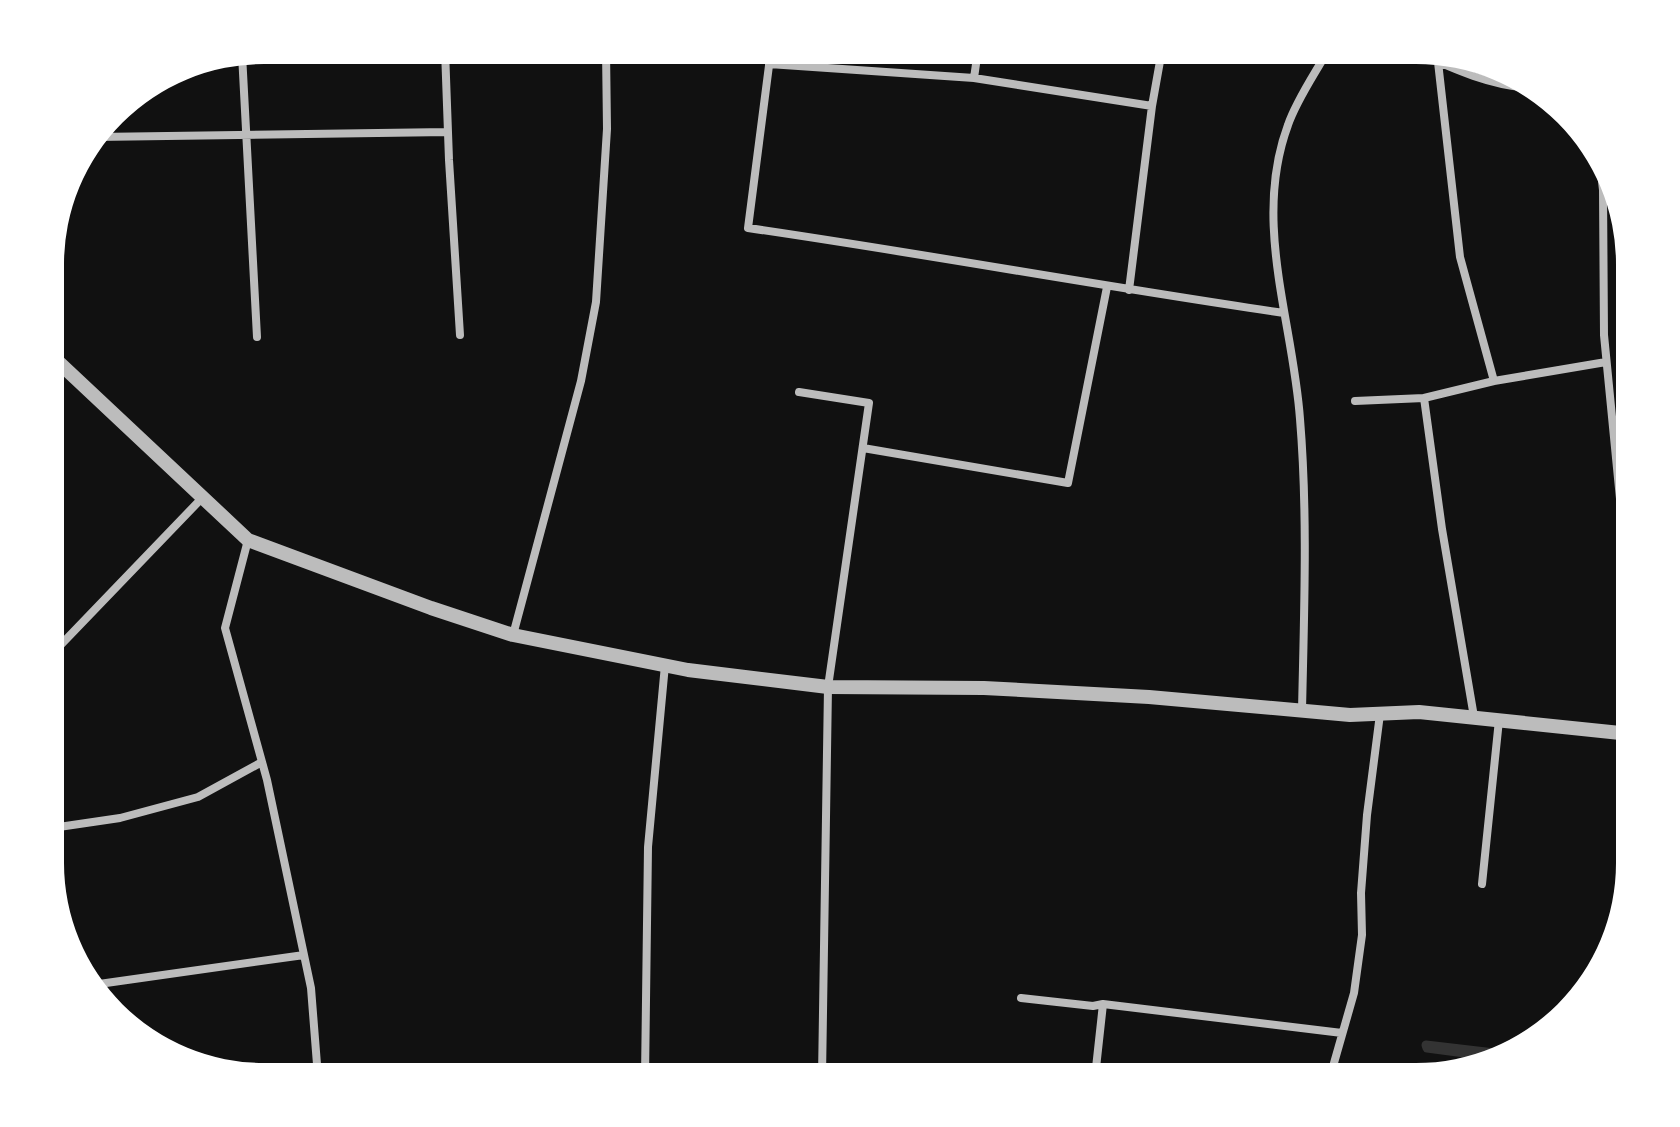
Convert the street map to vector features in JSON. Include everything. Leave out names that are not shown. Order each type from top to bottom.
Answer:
[{"type":"street","points":[[446,64],[460,335]]},
{"type":"street","points":[[513,635],[581,381],[596,302],[607,129],[606,64]]},
{"type":"street","points":[[1152,106],[974,78],[769,64],[748,228],[1284,313]]},
{"type":"street","points":[[974,78],[976,64]]},
{"type":"street","points":[[1129,290],[1160,64]]},
{"type":"street","points":[[1302,711],[1304,524],[1300,417],[1272,227],[1277,173],[1288,125],[1321,64]]},
{"type":"street","points":[[242,65],[257,337]]},
{"type":"street","points":[[1438,65],[1460,257],[1494,381]]},
{"type":"street","points":[[1448,67],[1493,80]]},
{"type":"street","points":[[110,137],[448,132]]},
{"type":"street","points":[[1603,195],[1604,335],[1616,462]]},
{"type":"street","points":[[863,448],[1068,483],[1107,287]]},
{"type":"street","points":[[1355,401],[1424,398],[1494,381],[1606,362]]},
{"type":"street","points":[[64,367],[248,540],[513,635],[665,665],[828,687],[984,688],[1149,697],[1350,715],[1419,712],[1616,733]]},
{"type":"street","points":[[799,392],[869,403],[828,687],[822,1063]]},
{"type":"street","points":[[1424,398],[1442,529],[1474,717]]},
{"type":"street","points":[[64,642],[203,497]]},
{"type":"street","points":[[248,540],[225,628],[262,762],[311,988],[317,1063]]},
{"type":"street","points":[[645,1063],[648,847],[665,665]]},
{"type":"street","points":[[1334,1063],[1354,993],[1362,935],[1361,893],[1367,815],[1380,714]]},
{"type":"street","points":[[1482,884],[1499,720]]},
{"type":"street","points":[[64,826],[120,818],[198,797],[262,762]]},
{"type":"street","points":[[104,983],[304,955]]},
{"type":"street","points":[[1021,998],[1093,1006],[1103,1004],[1342,1033]]},
{"type":"street","points":[[1097,1063],[1103,1004]]},
{"type":"waterway","points":[[1473,1054],[1427,1048],[1426,1045],[1481,1051]]}]
